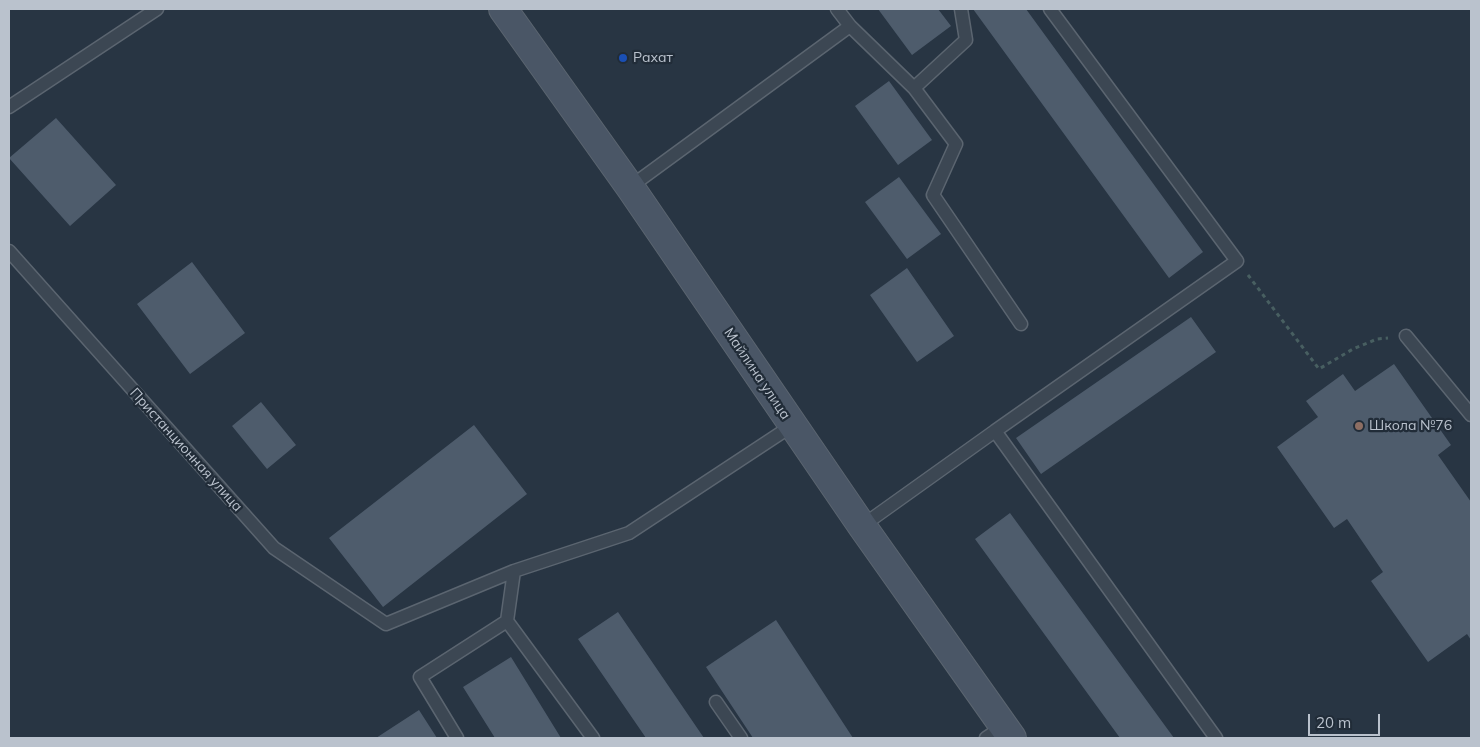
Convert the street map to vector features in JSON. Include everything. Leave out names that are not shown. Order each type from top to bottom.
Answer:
[{"type":"main road","name":"Майлина улица","points":[[503,9],[630,187],[862,526],[1001,734]]},
{"type":"lane","points":[[9,107],[157,9]]},
{"type":"lane","points":[[837,9],[850,26],[914,88],[956,144],[933,195],[1021,324]]},
{"type":"lane","points":[[914,88],[966,40],[961,9]]},
{"type":"lane","points":[[862,526],[1237,261],[1050,9]]},
{"type":"lane","points":[[630,187],[850,26]]},
{"type":"lane","name":"Пристанционная улица","points":[[9,251],[274,548],[386,624],[514,571]]},
{"type":"lane","points":[[1406,336],[1471,415]]},
{"type":"lane","points":[[593,738],[507,621],[514,571],[628,533],[793,425]]},
{"type":"lane","points":[[995,431],[1216,738]]},
{"type":"lane","points":[[457,738],[420,677],[507,621]]},
{"type":"lane","points":[[716,702],[741,738]]},
{"type":"path","points":[[1237,261],[1319,369],[1353,349],[1377,339],[1406,336]]},
{"type":"building","points":[[878,9],[938,9],[951,26],[912,55]]},
{"type":"building","points":[[973,9],[1026,9],[1203,252],[1169,278]]},
{"type":"building","points":[[889,81],[932,140],[898,165],[855,106]]},
{"type":"building","points":[[56,118],[116,185],[70,226],[9,158]]},
{"type":"building","points":[[899,177],[941,234],[907,259],[865,202]]},
{"type":"building","points":[[192,262],[245,333],[190,374],[137,304]]},
{"type":"building","points":[[907,268],[954,336],[917,362],[870,295]]},
{"type":"building","points":[[1191,317],[1216,352],[1041,474],[1016,438]]},
{"type":"building","points":[[1394,364],[1451,445],[1438,455],[1471,502],[1471,640],[1467,634],[1428,662],[1371,581],[1383,572],[1347,519],[1334,528],[1277,447],[1318,417],[1306,401],[1343,374],[1355,391]]},
{"type":"building","points":[[261,402],[296,445],[267,469],[232,426]]},
{"type":"building","points":[[474,425],[527,494],[383,607],[329,538]]},
{"type":"building","points":[[1010,513],[1174,738],[1120,738],[975,539]]},
{"type":"building","points":[[618,612],[704,738],[646,738],[578,639]]},
{"type":"building","points":[[776,620],[853,738],[753,738],[706,667]]},
{"type":"building","points":[[511,657],[561,738],[495,738],[463,687]]},
{"type":"building","points":[[419,710],[437,738],[376,738]]},
{"type":"place","name":"Рахат","points":[[623,58]]},
{"type":"place","name":"Школа №76","points":[[1359,426]]}]
